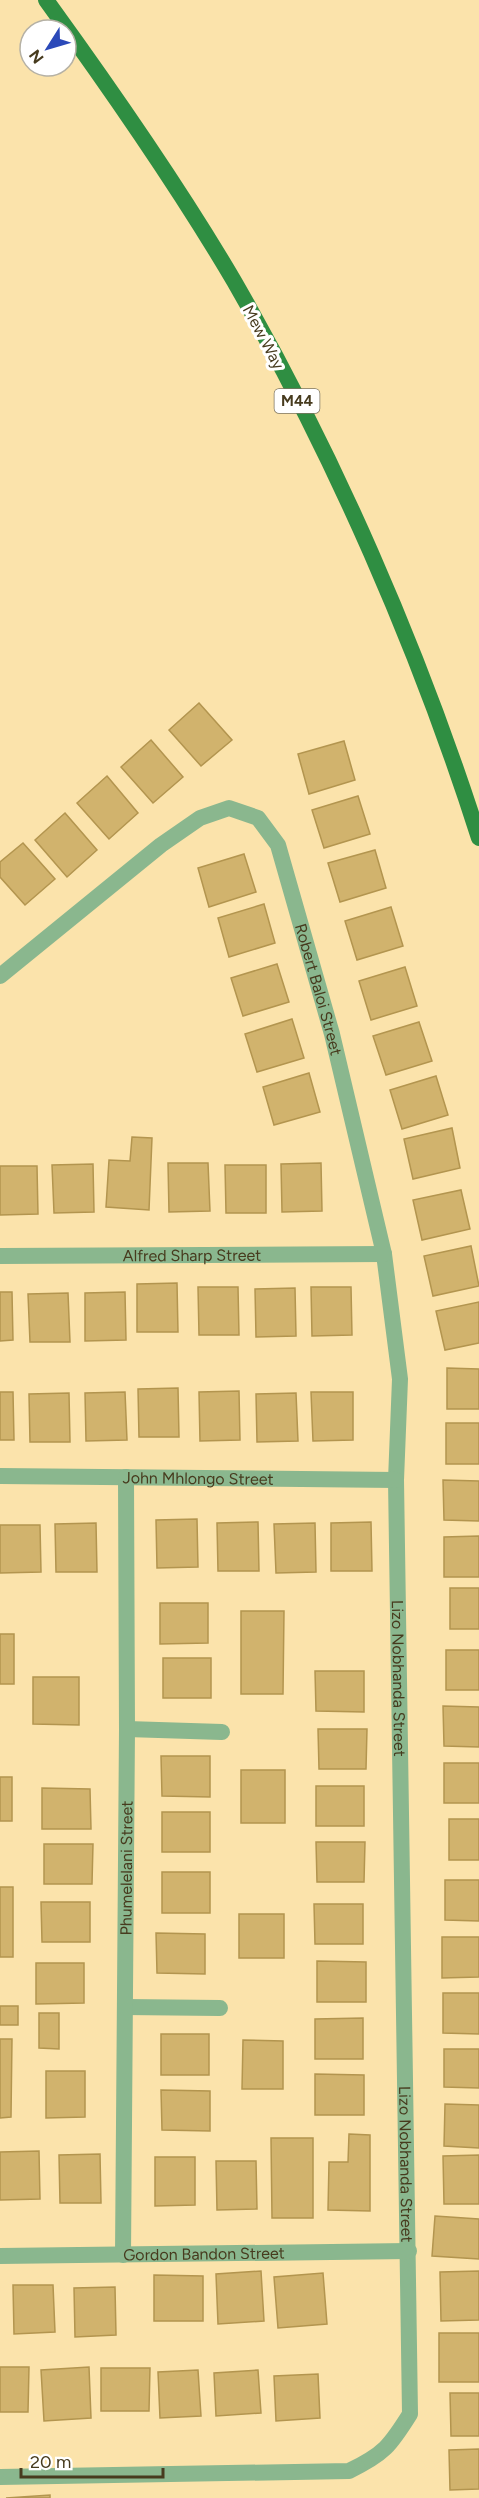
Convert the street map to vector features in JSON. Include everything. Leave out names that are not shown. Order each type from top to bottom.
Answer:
[{"type":"main road","name":"Mew Way","points":[[46,0],[111,89],[175,185],[234,281],[274,355],[340,486],[389,595],[463,789],[479,838]]},
{"type":"street","name":"Robert Baloi Street","points":[[0,976],[161,845],[200,818],[229,808],[258,818],[279,845],[332,1034],[384,1254],[400,1379],[396,1480]]},
{"type":"street","name":"Alfred Sharp Street","points":[[0,1256],[384,1254]]},
{"type":"street","name":"John Mhlongo Street","points":[[0,1476],[396,1480]]},
{"type":"street","name":"Phumelelani Street","points":[[123,2255],[127,1729],[126,1477]]},
{"type":"street","name":"Lizo Nobhanda Street","points":[[0,2477],[349,2471],[377,2458],[395,2438],[410,2414],[396,1480]]},
{"type":"street","points":[[127,1729],[222,1732]]},
{"type":"street","points":[[125,2007],[220,2008]]},
{"type":"street","name":"Gordon Bandon Street","points":[[0,2256],[409,2251]]},
{"type":"building","points":[[199,703],[232,740],[201,766],[169,730]]},
{"type":"building","points":[[151,740],[183,777],[153,803],[121,767]]},
{"type":"building","points":[[344,741],[355,780],[309,794],[298,754]]},
{"type":"building","points":[[107,776],[138,813],[109,839],[77,803]]},
{"type":"building","points":[[358,796],[370,834],[324,848],[312,810]]},
{"type":"building","points":[[65,813],[97,850],[67,877],[35,840]]},
{"type":"building","points":[[23,843],[55,879],[25,905],[0,877],[0,862]]},
{"type":"building","points":[[375,850],[386,888],[340,902],[328,863]]},
{"type":"building","points":[[244,854],[256,892],[209,907],[198,868]]},
{"type":"building","points":[[264,904],[275,943],[229,957],[218,918]]},
{"type":"building","points":[[391,907],[403,946],[357,960],[345,921]]},
{"type":"building","points":[[277,964],[289,1002],[243,1016],[231,978]]},
{"type":"building","points":[[405,967],[417,1006],[371,1020],[359,981]]},
{"type":"building","points":[[292,1019],[304,1058],[257,1072],[245,1034]]},
{"type":"building","points":[[419,1022],[432,1061],[386,1075],[373,1036]]},
{"type":"building","points":[[309,1073],[320,1112],[274,1125],[263,1087]]},
{"type":"building","points":[[436,1076],[448,1115],[402,1129],[390,1090]]},
{"type":"building","points":[[452,1128],[460,1168],[413,1179],[404,1139]]},
{"type":"building","points":[[132,1137],[152,1138],[149,1210],[106,1207],[109,1160],[130,1161]]},
{"type":"building","points":[[168,1163],[208,1163],[210,1211],[169,1212]]},
{"type":"building","points":[[321,1163],[322,1211],[282,1212],[281,1164]]},
{"type":"building","points":[[93,1164],[94,1212],[54,1213],[52,1165]]},
{"type":"building","points":[[225,1165],[266,1165],[266,1213],[226,1213]]},
{"type":"building","points":[[0,1166],[37,1166],[38,1214],[0,1215]]},
{"type":"building","points":[[461,1190],[470,1229],[422,1240],[413,1200]]},
{"type":"building","points":[[471,1246],[479,1286],[433,1296],[424,1256]]},
{"type":"building","points":[[177,1283],[178,1332],[137,1332],[137,1284]]},
{"type":"building","points":[[198,1287],[238,1287],[239,1335],[199,1335]]},
{"type":"building","points":[[311,1287],[351,1287],[352,1335],[312,1336]]},
{"type":"building","points":[[295,1288],[296,1336],[256,1337],[255,1289]]},
{"type":"building","points":[[0,1292],[12,1292],[13,1340],[0,1341]]},
{"type":"building","points":[[125,1292],[126,1340],[85,1341],[85,1293]]},
{"type":"building","points":[[68,1293],[70,1342],[30,1342],[28,1294]]},
{"type":"building","points":[[479,1302],[479,1343],[445,1350],[436,1311]]},
{"type":"building","points":[[447,1368],[479,1369],[479,1409],[447,1409]]},
{"type":"building","points":[[178,1388],[179,1437],[139,1437],[138,1389]]},
{"type":"building","points":[[239,1391],[240,1440],[200,1441],[199,1392]]},
{"type":"building","points":[[0,1392],[13,1392],[14,1440],[0,1440]]},
{"type":"building","points":[[125,1392],[127,1440],[86,1441],[85,1393]]},
{"type":"building","points":[[311,1392],[353,1392],[353,1440],[313,1441]]},
{"type":"building","points":[[69,1393],[70,1442],[30,1442],[29,1394]]},
{"type":"building","points":[[296,1393],[298,1441],[257,1442],[256,1394]]},
{"type":"building","points":[[446,1423],[479,1423],[479,1464],[446,1464]]},
{"type":"building","points":[[443,1480],[479,1481],[479,1521],[444,1520]]},
{"type":"building","points":[[197,1519],[198,1567],[157,1568],[156,1520]]},
{"type":"building","points":[[258,1522],[259,1571],[218,1571],[217,1523]]},
{"type":"building","points":[[371,1522],[372,1571],[331,1571],[331,1523]]},
{"type":"building","points":[[96,1523],[97,1572],[56,1572],[55,1524]]},
{"type":"building","points":[[315,1523],[316,1572],[276,1573],[274,1524]]},
{"type":"building","points":[[0,1525],[40,1525],[41,1572],[0,1573]]},
{"type":"building","points":[[479,1536],[479,1577],[444,1577],[444,1537]]},
{"type":"building","points":[[450,1588],[479,1588],[479,1629],[450,1629]]},
{"type":"building","points":[[160,1603],[208,1603],[208,1643],[160,1644]]},
{"type":"building","points":[[241,1611],[284,1611],[283,1694],[241,1694]]},
{"type":"building","points":[[0,1634],[14,1634],[14,1684],[0,1684]]},
{"type":"building","points":[[446,1650],[479,1650],[479,1690],[446,1690]]},
{"type":"building","points":[[163,1658],[211,1658],[211,1698],[163,1698]]},
{"type":"building","points":[[315,1671],[364,1671],[364,1712],[316,1711]]},
{"type":"building","points":[[33,1677],[79,1677],[79,1725],[33,1724]]},
{"type":"building","points":[[443,1706],[479,1707],[479,1747],[444,1746]]},
{"type":"building","points":[[318,1729],[367,1729],[366,1769],[319,1769]]},
{"type":"building","points":[[161,1756],[210,1756],[210,1797],[162,1796]]},
{"type":"building","points":[[444,1763],[479,1763],[479,1803],[444,1803]]},
{"type":"building","points":[[241,1770],[285,1770],[285,1823],[241,1823]]},
{"type":"building","points":[[0,1777],[12,1777],[12,1821],[0,1821]]},
{"type":"building","points":[[316,1786],[364,1786],[364,1826],[316,1826]]},
{"type":"building","points":[[42,1788],[90,1789],[91,1829],[42,1829]]},
{"type":"building","points":[[162,1812],[210,1812],[210,1852],[162,1852]]},
{"type":"building","points":[[449,1819],[479,1819],[479,1860],[449,1860]]},
{"type":"building","points":[[316,1842],[365,1842],[364,1882],[317,1882]]},
{"type":"building","points":[[44,1844],[93,1844],[92,1884],[44,1884]]},
{"type":"building","points":[[162,1872],[210,1872],[210,1913],[162,1913]]},
{"type":"building","points":[[445,1880],[479,1880],[479,1921],[445,1920]]},
{"type":"building","points":[[0,1887],[13,1887],[13,1957],[0,1957]]},
{"type":"building","points":[[41,1902],[90,1902],[90,1942],[42,1942]]},
{"type":"building","points":[[314,1904],[363,1904],[363,1944],[315,1944]]},
{"type":"building","points":[[239,1914],[284,1914],[284,1958],[239,1958]]},
{"type":"building","points":[[156,1933],[205,1934],[205,1974],[157,1973]]},
{"type":"building","points":[[442,1937],[479,1937],[479,1977],[442,1978]]},
{"type":"building","points":[[317,1961],[366,1962],[366,2002],[317,2002]]},
{"type":"building","points":[[36,1963],[84,1963],[84,2003],[36,2004]]},
{"type":"building","points":[[443,1993],[479,1993],[479,2034],[443,2033]]},
{"type":"building","points":[[0,2006],[18,2006],[18,2025],[0,2025]]},
{"type":"building","points":[[39,2013],[59,2013],[59,2049],[39,2048]]},
{"type":"building","points":[[363,2018],[363,2059],[315,2059],[315,2019]]},
{"type":"building","points":[[161,2034],[209,2034],[209,2075],[161,2075]]},
{"type":"building","points":[[0,2039],[12,2039],[11,2117],[0,2118]]},
{"type":"building","points":[[243,2040],[283,2041],[283,2089],[242,2089]]},
{"type":"building","points":[[444,2049],[479,2049],[479,2088],[444,2087]]},
{"type":"building","points":[[46,2071],[85,2071],[85,2117],[46,2118]]},
{"type":"building","points":[[315,2074],[364,2075],[364,2115],[315,2115]]},
{"type":"building","points":[[161,2090],[210,2091],[210,2131],[162,2130]]},
{"type":"building","points":[[445,2104],[479,2105],[479,2148],[444,2146]]},
{"type":"building","points":[[349,2134],[370,2135],[370,2211],[328,2210],[329,2162],[348,2162]]},
{"type":"building","points":[[271,2138],[313,2138],[313,2218],[272,2218]]},
{"type":"building","points":[[39,2151],[40,2199],[0,2200],[0,2152]]},
{"type":"building","points":[[100,2154],[101,2203],[60,2203],[59,2155]]},
{"type":"building","points":[[479,2155],[479,2204],[444,2204],[443,2156]]},
{"type":"building","points":[[155,2157],[195,2157],[195,2205],[155,2206]]},
{"type":"building","points":[[216,2161],[256,2161],[257,2209],[217,2210]]},
{"type":"building","points":[[435,2216],[479,2219],[479,2259],[432,2256]]},
{"type":"building","points":[[261,2271],[264,2321],[218,2324],[216,2274]]},
{"type":"building","points":[[479,2271],[479,2320],[441,2321],[440,2272]]},
{"type":"building","points":[[323,2273],[327,2324],[278,2328],[274,2277]]},
{"type":"building","points":[[154,2275],[203,2276],[203,2321],[154,2321]]},
{"type":"building","points":[[13,2285],[53,2285],[55,2332],[14,2334]]},
{"type":"building","points":[[115,2287],[116,2335],[75,2337],[74,2288]]},
{"type":"building","points":[[439,2333],[479,2333],[479,2382],[439,2382]]},
{"type":"building","points":[[0,2367],[29,2367],[28,2412],[0,2412]]},
{"type":"building","points":[[89,2367],[91,2418],[44,2421],[41,2370]]},
{"type":"building","points":[[101,2368],[150,2368],[149,2411],[101,2411]]},
{"type":"building","points":[[198,2370],[201,2416],[160,2418],[158,2372]]},
{"type":"building","points":[[258,2370],[261,2413],[216,2416],[214,2373]]},
{"type":"building","points":[[318,2374],[320,2418],[276,2421],[274,2376]]},
{"type":"building","points":[[450,2393],[479,2393],[479,2436],[451,2436]]},
{"type":"building","points":[[479,2449],[479,2489],[450,2490],[449,2450]]},
{"type":"building","points":[[50,2495],[50,2498],[6,2498]]}]
